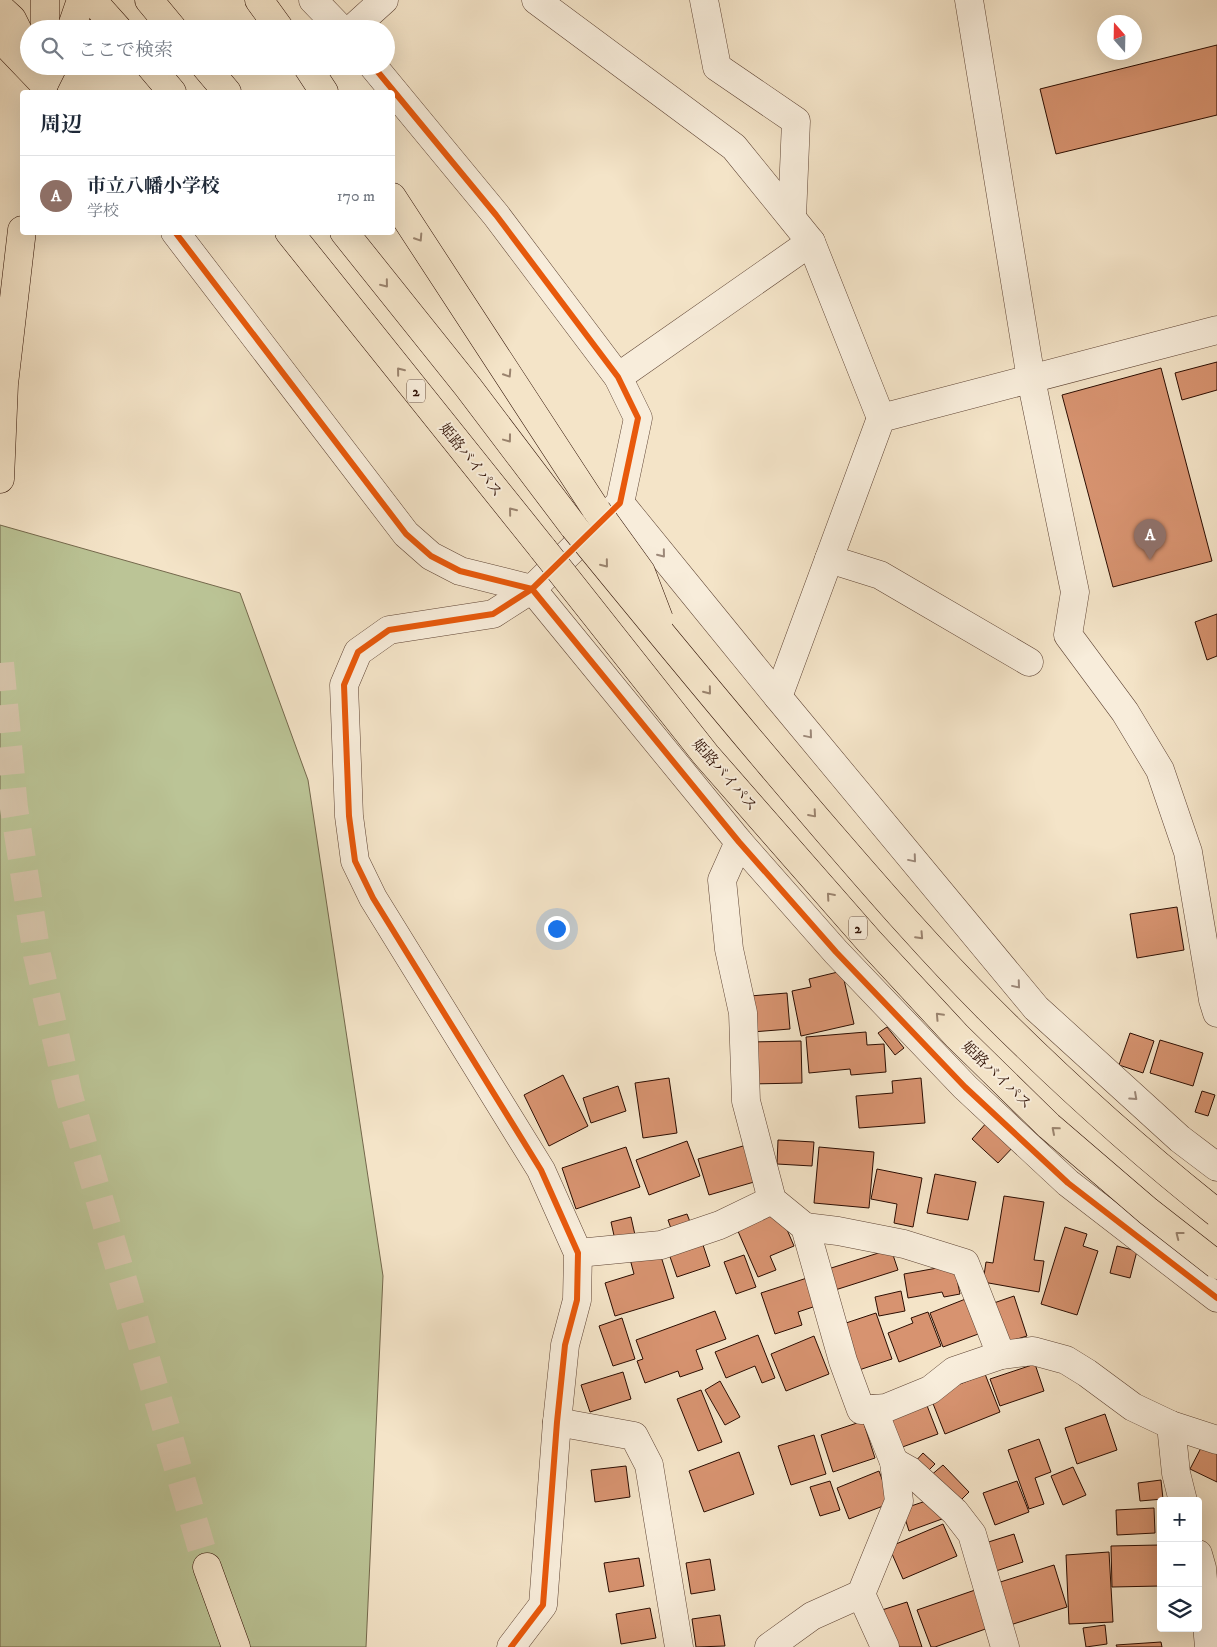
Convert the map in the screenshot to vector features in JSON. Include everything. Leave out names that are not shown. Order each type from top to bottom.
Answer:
[{"type":"main road","points":[[45,0],[45,20]]},
{"type":"main road","points":[[74,20],[81,0]]},
{"type":"main road","points":[[92,0],[110,20]]},
{"type":"main road","points":[[148,0],[165,20]]},
{"type":"main road","points":[[258,0],[273,20]]},
{"type":"main road","points":[[0,8],[12,19],[20,35]]},
{"type":"main road","points":[[0,38],[20,56]]},
{"type":"main road","points":[[158,75],[170,90]]},
{"type":"main road","points":[[213,75],[225,90]]},
{"type":"main road","points":[[313,75],[323,90]]},
{"type":"main road","points":[[395,201],[608,507],[642,572],[668,642]]},
{"type":"main road","points":[[0,479],[4,384],[21,235]]},
{"type":"main road","name":"姫路バイパス","points":[[291,235],[706,755],[869,941],[950,1029],[1050,1126],[1148,1211],[1217,1265]]},
{"type":"main road","points":[[346,235],[468,386],[574,527],[736,725],[898,913],[987,1007],[1078,1095],[1175,1180],[1217,1213]]},
{"type":"main road","points":[[207,1567],[236,1647]]},
{"type":"street","points":[[314,0],[333,20]]},
{"type":"street","points":[[362,20],[384,0]]},
{"type":"street","points":[[704,0],[717,67],[796,121],[792,218]]},
{"type":"street","points":[[539,1],[734,147],[811,242],[881,418],[778,697]]},
{"type":"street","points":[[976,2],[1031,379],[1075,592],[1068,635],[1124,712],[1160,770],[1188,852],[1213,1000],[1217,1013]]},
{"type":"street","points":[[380,75],[393,90]]},
{"type":"street","points":[[395,93],[496,215],[618,377],[638,418],[608,507],[532,589],[492,614],[389,630],[358,652],[344,685],[349,816],[355,862],[373,898],[541,1170],[578,1253],[577,1300],[565,1344],[542,1605],[511,1647]]},
{"type":"street","points":[[177,235],[406,534],[431,556],[460,571],[532,589],[739,842],[836,952],[965,1087],[1068,1183],[1217,1298]]},
{"type":"street","points":[[618,377],[811,242]]},
{"type":"street","points":[[881,418],[1217,330]]},
{"type":"street","points":[[608,507],[778,697],[1036,1008],[1180,1139],[1217,1167]]},
{"type":"street","points":[[829,559],[880,575],[1029,662]]},
{"type":"street","points":[[739,842],[722,880],[729,949],[743,1013],[746,1101],[772,1200],[805,1227],[838,1231],[904,1244],[964,1262],[1001,1355]]},
{"type":"street","points":[[578,1253],[661,1245],[720,1225],[772,1200]]},
{"type":"street","points":[[805,1227],[843,1361],[861,1410],[886,1408],[930,1390],[954,1371],[1001,1355],[1033,1351],[1066,1360],[1133,1407],[1170,1425],[1217,1440]]},
{"type":"street","points":[[769,1647],[812,1616],[861,1594],[899,1501],[894,1462],[873,1409]]},
{"type":"street","points":[[557,1422],[634,1436],[649,1465],[679,1647]]},
{"type":"street","points":[[1170,1425],[1176,1473],[1183,1497]]},
{"type":"street","points":[[894,1462],[910,1471],[955,1512],[972,1534],[1006,1647]]},
{"type":"street","points":[[1202,1568],[1209,1647]]},
{"type":"street","points":[[861,1594],[885,1647]]},
{"type":"green space","points":[[0,525],[240,593],[308,780],[383,1276],[366,1647],[0,1647]]},
{"type":"building","points":[[1217,45],[1217,115],[1056,154],[1040,89]]},
{"type":"building","points":[[1217,362],[1217,390],[1182,400],[1175,373]]},
{"type":"building","points":[[1161,368],[1212,561],[1113,587],[1062,395]]},
{"type":"building","points":[[1217,614],[1217,656],[1207,660],[1195,622]]},
{"type":"building","points":[[1177,907],[1184,950],[1137,958],[1130,914]]},
{"type":"building","points":[[842,971],[854,1024],[801,1036],[792,991],[811,987],[809,979]]},
{"type":"building","points":[[787,993],[790,1029],[752,1032],[750,996]]},
{"type":"building","points":[[887,1027],[904,1048],[895,1055],[878,1033]]},
{"type":"building","points":[[866,1032],[867,1045],[884,1044],[886,1072],[851,1075],[850,1069],[809,1073],[806,1037]]},
{"type":"building","points":[[1130,1033],[1154,1041],[1143,1073],[1119,1065]]},
{"type":"building","points":[[1160,1040],[1203,1053],[1193,1086],[1150,1073]]},
{"type":"building","points":[[801,1041],[802,1083],[750,1084],[749,1042]]},
{"type":"building","points":[[563,1075],[588,1126],[549,1146],[524,1095]]},
{"type":"building","points":[[669,1078],[677,1133],[643,1138],[635,1083]]},
{"type":"building","points":[[921,1078],[925,1123],[859,1128],[856,1096],[893,1093],[892,1081]]},
{"type":"building","points":[[618,1086],[626,1111],[591,1123],[583,1098]]},
{"type":"building","points":[[1202,1091],[1215,1095],[1208,1116],[1195,1112]]},
{"type":"building","points":[[988,1121],[1015,1145],[998,1163],[972,1139]]},
{"type":"building","points":[[778,1140],[814,1142],[812,1166],[777,1164]]},
{"type":"building","points":[[687,1141],[700,1176],[649,1195],[636,1160]]},
{"type":"building","points":[[750,1144],[761,1180],[709,1195],[698,1159]]},
{"type":"building","points":[[626,1147],[640,1187],[576,1209],[562,1168]]},
{"type":"building","points":[[819,1147],[874,1152],[869,1208],[814,1203]]},
{"type":"building","points":[[877,1169],[922,1178],[913,1227],[894,1223],[897,1204],[871,1199]]},
{"type":"building","points":[[935,1174],[976,1182],[968,1220],[927,1213]]},
{"type":"building","points":[[1004,1196],[1044,1202],[1034,1260],[1044,1261],[1039,1292],[983,1282],[986,1262],[993,1263]]},
{"type":"building","points":[[779,1211],[794,1246],[770,1256],[776,1270],[758,1277],[737,1229]]},
{"type":"building","points":[[687,1214],[692,1227],[673,1234],[668,1220]]},
{"type":"building","points":[[631,1217],[635,1235],[615,1240],[611,1222]]},
{"type":"building","points":[[1065,1227],[1087,1234],[1083,1246],[1098,1251],[1077,1315],[1041,1304]]},
{"type":"building","points":[[701,1239],[710,1266],[677,1277],[668,1251]]},
{"type":"building","points":[[1117,1246],[1137,1251],[1130,1278],[1110,1273]]},
{"type":"building","points":[[891,1249],[898,1270],[832,1291],[825,1270]]},
{"type":"building","points":[[659,1250],[674,1298],[615,1316],[605,1283],[634,1274],[630,1259]]},
{"type":"building","points":[[744,1255],[756,1287],[736,1294],[724,1262]]},
{"type":"building","points":[[954,1265],[960,1294],[944,1297],[942,1292],[908,1298],[904,1274]]},
{"type":"building","points":[[810,1277],[819,1305],[798,1312],[802,1325],[775,1334],[761,1293]]},
{"type":"building","points":[[901,1291],[905,1311],[879,1316],[875,1297]]},
{"type":"building","points":[[1014,1296],[1027,1336],[1004,1343],[991,1304]]},
{"type":"building","points":[[968,1298],[981,1333],[943,1347],[930,1313]]},
{"type":"building","points":[[715,1311],[726,1339],[696,1350],[703,1369],[680,1377],[678,1371],[645,1383],[637,1361],[643,1359],[636,1340]]},
{"type":"building","points":[[928,1312],[941,1346],[899,1362],[888,1333],[913,1323],[911,1318]]},
{"type":"building","points":[[876,1313],[892,1359],[856,1371],[840,1325]]},
{"type":"building","points":[[622,1318],[635,1359],[613,1366],[599,1326]]},
{"type":"building","points":[[758,1335],[775,1378],[762,1383],[755,1366],[726,1378],[715,1352]]},
{"type":"building","points":[[814,1336],[829,1374],[786,1391],[771,1354]]},
{"type":"building","points":[[1035,1364],[1044,1391],[1000,1406],[990,1379]]},
{"type":"building","points":[[623,1372],[631,1399],[590,1412],[581,1385]]},
{"type":"building","points":[[985,1374],[1000,1412],[945,1434],[930,1396]]},
{"type":"building","points":[[720,1381],[740,1417],[725,1425],[705,1390]]},
{"type":"building","points":[[701,1390],[722,1442],[698,1451],[677,1399]]},
{"type":"building","points":[[926,1403],[938,1434],[897,1449],[885,1418]]},
{"type":"building","points":[[1105,1414],[1117,1450],[1077,1464],[1065,1428]]},
{"type":"building","points":[[863,1421],[875,1458],[833,1472],[821,1435]]},
{"type":"building","points":[[814,1435],[826,1474],[791,1485],[778,1446]]},
{"type":"building","points":[[1039,1439],[1051,1472],[1035,1478],[1044,1504],[1029,1509],[1008,1450]]},
{"type":"building","points":[[1202,1446],[1217,1453],[1217,1482],[1190,1469]]},
{"type":"building","points":[[739,1452],[754,1494],[704,1512],[689,1471]]},
{"type":"building","points":[[923,1453],[935,1464],[924,1475],[913,1464]]},
{"type":"building","points":[[943,1465],[969,1492],[956,1505],[929,1477]]},
{"type":"building","points":[[626,1466],[630,1497],[595,1502],[591,1470]]},
{"type":"building","points":[[1073,1467],[1086,1495],[1063,1505],[1051,1476]]},
{"type":"building","points":[[879,1471],[891,1503],[849,1519],[837,1488]]},
{"type":"building","points":[[1161,1480],[1163,1497],[1140,1501],[1138,1483]]},
{"type":"building","points":[[830,1481],[840,1510],[820,1516],[810,1487]]},
{"type":"building","points":[[1017,1481],[1029,1512],[995,1525],[983,1493]]},
{"type":"building","points":[[935,1498],[942,1519],[909,1531],[902,1509]]},
{"type":"building","points":[[1154,1508],[1155,1533],[1117,1535],[1116,1510]]},
{"type":"building","points":[[943,1524],[957,1556],[903,1579],[889,1547]]},
{"type":"building","points":[[1014,1534],[1023,1562],[990,1573],[982,1544]]},
{"type":"building","points":[[1157,1545],[1157,1586],[1112,1587],[1111,1546]]},
{"type":"building","points":[[1109,1552],[1113,1622],[1069,1624],[1066,1555]]},
{"type":"building","points":[[639,1558],[644,1586],[609,1592],[604,1563]]},
{"type":"building","points":[[710,1559],[715,1590],[691,1594],[686,1563]]},
{"type":"building","points":[[1054,1565],[1067,1607],[1007,1626],[994,1584]]},
{"type":"building","points":[[978,1589],[991,1627],[931,1647],[917,1610]]},
{"type":"building","points":[[907,1602],[922,1647],[895,1647],[882,1610]]},
{"type":"building","points":[[650,1608],[656,1638],[621,1644],[616,1614]]},
{"type":"building","points":[[720,1615],[725,1646],[696,1647],[692,1619]]},
{"type":"building","points":[[1105,1625],[1107,1644],[1086,1647],[1083,1628]]},
{"type":"building","points":[[1161,1642],[1162,1647],[1117,1647],[1116,1645]]},
{"type":"tunnel","points":[[0,663],[14,808],[37,955],[69,1096],[207,1567]]},
{"type":"cycle path","points":[[380,75],[393,90]]},
{"type":"cycle path","points":[[395,93],[496,215],[618,377],[638,418],[620,503],[532,589],[493,614],[389,630],[358,652],[344,685],[349,816],[355,861],[373,898],[541,1170],[578,1253],[577,1300],[565,1345],[557,1422],[543,1605],[511,1647]]},
{"type":"cycle path","points":[[177,235],[406,534],[431,556],[460,571],[532,589],[739,842],[836,952],[965,1087],[1068,1183],[1217,1298]]},
{"type":"place","name":"市立八幡小学校","points":[[1150,560]]}]
